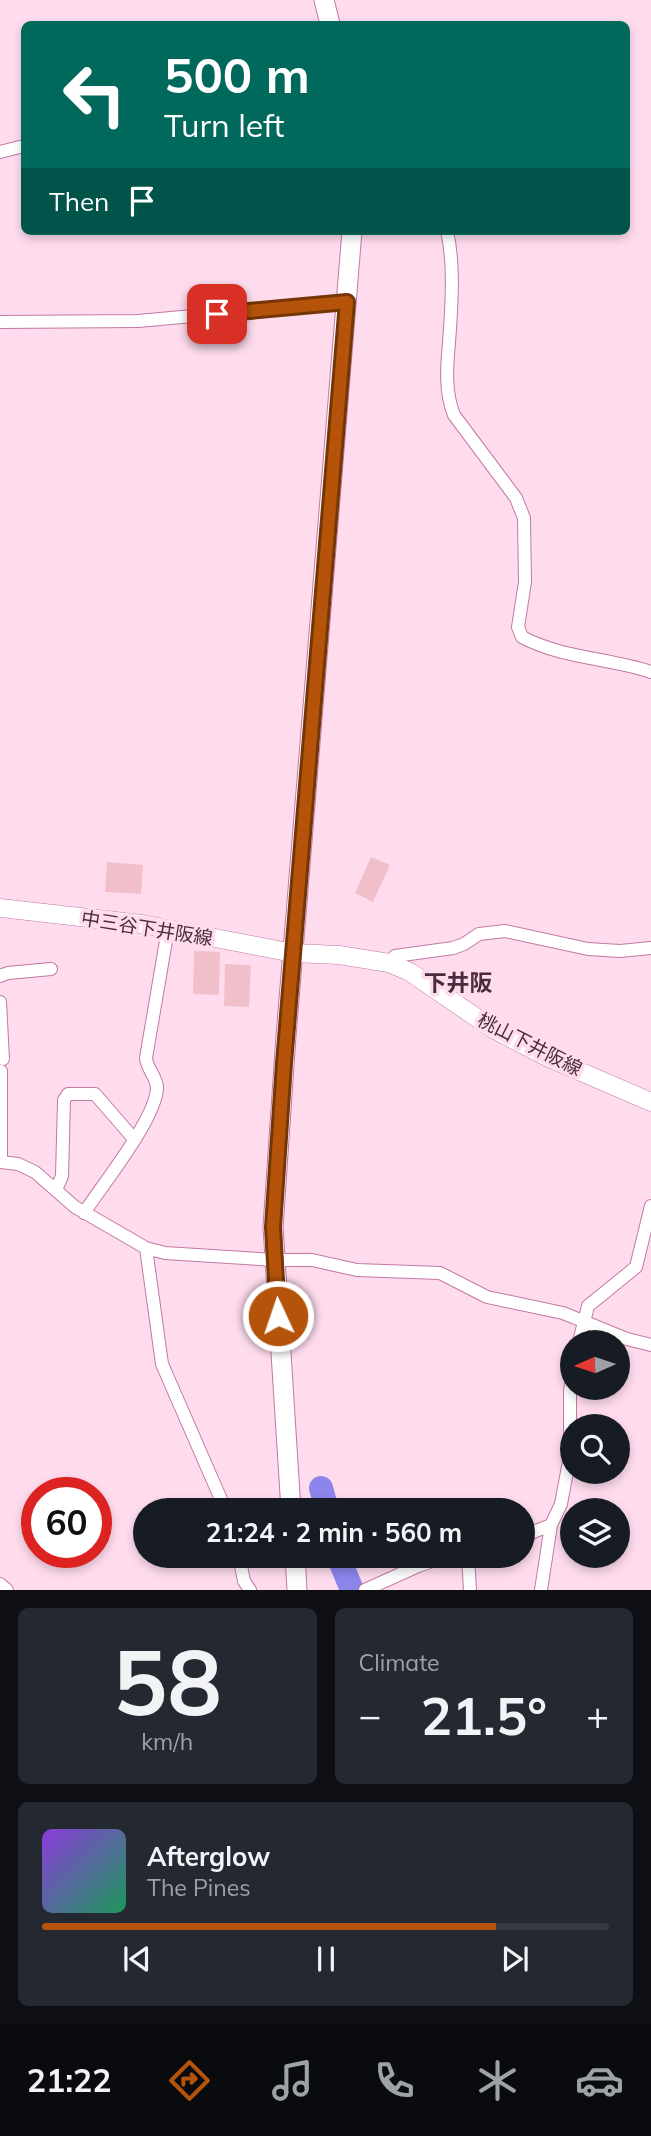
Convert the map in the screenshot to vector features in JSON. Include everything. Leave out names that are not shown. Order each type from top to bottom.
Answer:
[{"type":"main road","points":[[324,0],[329,21]]},
{"type":"main road","points":[[290,1498],[273,1227],[352,235]]},
{"type":"main road","name":"中三谷下井阪線","points":[[0,908],[167,929],[293,953]]},
{"type":"main road","name":"桃山下井阪線","points":[[293,953],[339,955],[388,963],[410,972],[493,1029],[548,1058],[651,1102]]},
{"type":"main road","points":[[296,1568],[297,1590]]},
{"type":"street","points":[[0,146],[0,152],[21,147]]},
{"type":"street","points":[[447,235],[452,297],[447,371],[449,401],[454,415],[516,498],[524,518],[525,582],[518,627],[522,637],[533,643],[576,655],[651,671]]},
{"type":"street","points":[[0,322],[138,321],[347,302]]},
{"type":"street","points":[[84,1213],[155,1105],[156,1080],[147,1066],[146,1058],[167,929]]},
{"type":"street","points":[[388,963],[395,956],[453,948],[479,934],[505,931],[588,949],[620,951],[651,948]]},
{"type":"street","points":[[0,976],[51,969]]},
{"type":"street","points":[[0,1002],[1,1162],[27,1168],[84,1213],[146,1248],[165,1253],[312,1260],[357,1270],[440,1273],[488,1297],[542,1307],[627,1339],[651,1345]]},
{"type":"street","points":[[56,1190],[62,1176],[64,1100],[68,1094],[95,1094],[134,1139]]},
{"type":"street","points":[[582,1330],[588,1306],[636,1267],[651,1206]]},
{"type":"street","points":[[146,1248],[162,1364],[220,1498]]},
{"type":"street","points":[[541,1590],[551,1525],[561,1504],[570,1456],[570,1400]]},
{"type":"street","points":[[535,1531],[551,1525]]},
{"type":"street","points":[[241,1568],[244,1581],[250,1590]]},
{"type":"street","points":[[365,1590],[414,1568]]},
{"type":"street","points":[[469,1568],[470,1590]]},
{"type":"street","points":[[0,1584],[7,1590]]},
{"type":"building","points":[[371,857],[390,865],[373,902],[355,893]]},
{"type":"building","points":[[107,862],[143,865],[141,894],[105,892]]},
{"type":"building","points":[[194,951],[220,952],[219,995],[193,994]]},
{"type":"building","points":[[225,964],[251,965],[249,1007],[224,1006]]},
{"type":"waterway","points":[[321,1488],[324,1498]]},
{"type":"waterway","points":[[343,1568],[352,1590]]},
{"type":"district","name":"下井阪","points":[[458,983]]},
{"type":"route","points":[[217,314],[347,302],[284,1063],[273,1227],[278,1316]]}]
